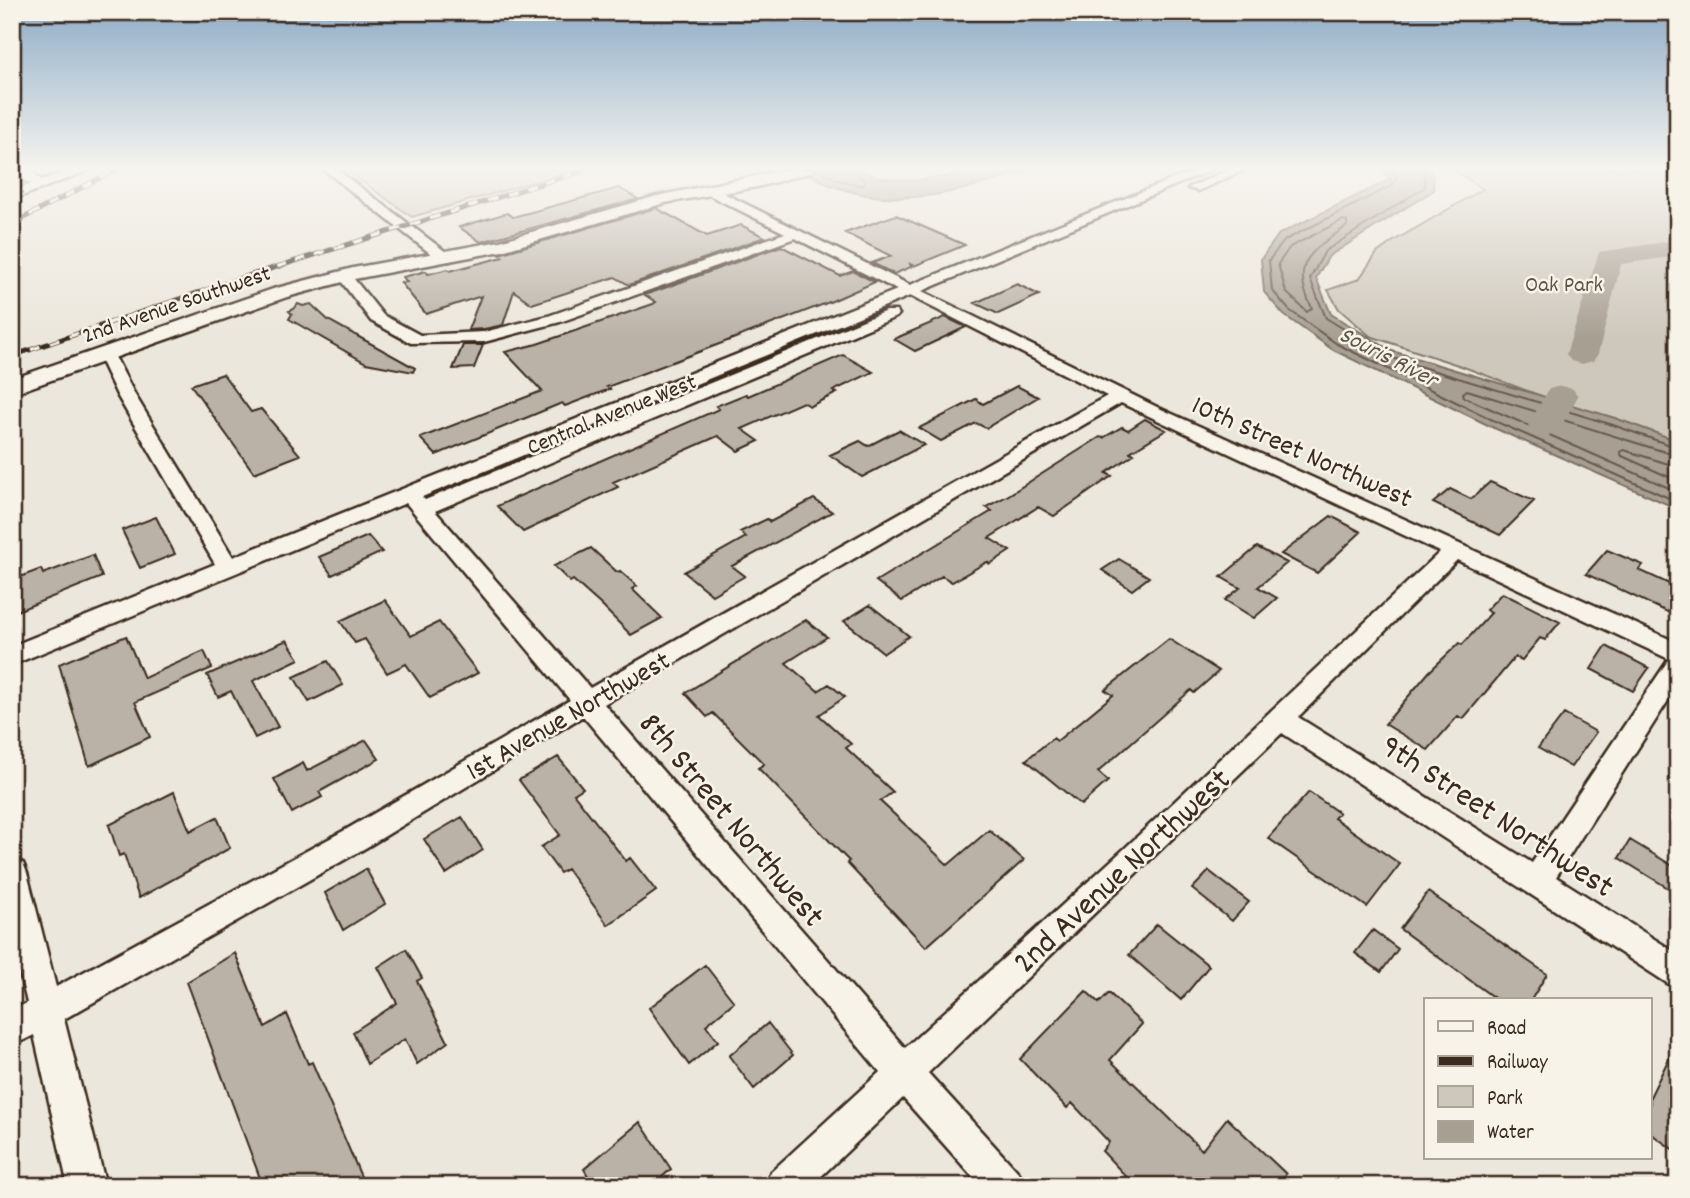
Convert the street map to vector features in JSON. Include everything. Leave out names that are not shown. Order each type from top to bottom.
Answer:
[{"type":"street","points":[[402,225],[445,258]]},
{"type":"street","name":"2nd Avenue Southwest","points":[[12,387],[214,314],[345,277],[512,243],[574,225]]},
{"type":"street","name":"10th Street Northwest","points":[[777,225],[1120,396],[1678,653]]},
{"type":"street","points":[[12,656],[229,569],[416,502],[917,295],[1079,225]]},
{"type":"street","points":[[917,295],[1097,225]]},
{"type":"street","points":[[345,277],[377,318],[417,340],[484,337],[554,319],[795,234]]},
{"type":"street","points":[[104,353],[229,569]]},
{"type":"street","name":"1st Avenue Northwest","points":[[12,1029],[357,838],[587,702],[1120,396]]},
{"type":"street","name":"8th Street Northwest","points":[[416,502],[872,1037],[1006,1186]]},
{"type":"street","name":"2nd Avenue Northwest","points":[[783,1186],[1456,549]]},
{"type":"street","points":[[1536,882],[1678,665]]},
{"type":"street","name":"9th Street Northwest","points":[[1279,718],[1678,972]]},
{"type":"street","points":[[12,873],[88,1186]]},
{"type":"green space","name":"Oak Park","points":[[1421,225],[1678,225],[1678,447],[1461,366],[1370,336],[1339,309],[1328,290],[1359,279],[1377,253]]},
{"type":"water","name":"Souris River","points":[[1298,225],[1378,225],[1329,256],[1316,278],[1331,314],[1392,351],[1615,418],[1678,441],[1678,509],[1494,428],[1333,350],[1284,315],[1264,292],[1261,259],[1279,234]]},
{"type":"building","points":[[466,225],[543,225],[481,242],[459,227]]},
{"type":"building","points":[[598,225],[687,225],[707,236],[741,225],[765,237],[629,285],[615,277],[532,304],[514,291],[503,325],[484,329],[468,330],[481,296],[426,314],[401,283],[407,282],[403,277],[426,271],[428,274],[448,269],[450,271],[503,257],[499,254]]},
{"type":"building","points":[[868,225],[919,225],[965,245],[914,266],[910,264],[911,267],[894,274],[872,263],[891,256],[845,233]]},
{"type":"building","points":[[781,246],[840,276],[853,271],[875,282],[607,387],[610,389],[565,406],[562,403],[436,455],[420,438],[542,391],[505,352],[537,344],[653,304],[656,302],[645,295]]},
{"type":"building","points":[[1017,284],[1039,295],[998,314],[975,303]]},
{"type":"building","points":[[298,304],[311,304],[328,320],[415,368],[413,372],[366,363],[289,319],[292,314],[289,311]]},
{"type":"building","points":[[945,317],[966,327],[915,351],[894,339]]},
{"type":"building","points":[[463,345],[483,345],[474,368],[453,369]]},
{"type":"building","points":[[843,355],[873,372],[833,391],[837,393],[810,406],[803,402],[742,429],[759,441],[738,451],[718,436],[613,482],[618,487],[523,532],[497,506],[719,409],[716,406],[746,394],[748,396]]},
{"type":"building","points":[[223,374],[251,412],[261,409],[300,455],[254,473],[191,385]]},
{"type":"building","points":[[1017,386],[1038,397],[986,428],[976,423],[941,441],[919,428],[976,399],[983,404]]},
{"type":"building","points":[[1145,419],[1166,430],[1130,452],[1134,454],[1106,473],[1112,476],[1054,516],[1038,507],[989,538],[1010,551],[990,564],[987,562],[952,582],[942,576],[902,601],[876,581],[992,511],[986,507],[1100,437],[1103,438],[1122,427],[1128,430]]},
{"type":"building","points":[[899,430],[924,445],[862,477],[830,455],[860,441],[868,446]]},
{"type":"building","points":[[1490,482],[1534,501],[1500,535],[1433,503],[1450,489],[1471,499]]},
{"type":"building","points":[[814,499],[832,512],[732,566],[745,576],[712,595],[684,572],[746,537],[740,532],[767,519],[770,522]]},
{"type":"building","points":[[1331,516],[1361,532],[1317,573],[1281,554]]},
{"type":"building","points":[[156,517],[175,554],[140,568],[122,530]]},
{"type":"building","points":[[368,536],[382,552],[332,575],[319,557]]},
{"type":"building","points":[[1257,547],[1287,563],[1258,587],[1277,598],[1254,618],[1225,600],[1240,588],[1221,577]]},
{"type":"building","points":[[591,548],[637,586],[632,589],[662,618],[631,635],[601,605],[554,566]]},
{"type":"building","points":[[1607,550],[1643,565],[1639,570],[1678,588],[1678,617],[1586,574]]},
{"type":"building","points":[[93,555],[102,577],[12,613],[12,580],[41,569],[43,574]]},
{"type":"building","points":[[1119,559],[1149,577],[1132,590],[1102,570]]},
{"type":"building","points":[[1502,593],[1560,622],[1545,640],[1540,638],[1522,660],[1515,657],[1463,719],[1458,716],[1428,750],[1385,724],[1429,672],[1459,643],[1462,645],[1491,613],[1486,610]]},
{"type":"building","points":[[385,600],[411,636],[439,622],[478,673],[430,698],[406,664],[387,673],[365,639],[355,643],[340,621]]},
{"type":"building","points":[[870,605],[909,636],[884,653],[844,621]]},
{"type":"building","points":[[806,620],[827,637],[786,663],[818,691],[829,684],[845,697],[819,715],[851,744],[846,748],[893,792],[880,801],[948,865],[989,830],[1024,860],[926,947],[847,863],[849,861],[758,768],[764,764],[713,713],[707,717],[685,693]]},
{"type":"building","points":[[126,636],[144,678],[204,651],[212,668],[135,702],[150,737],[89,766],[59,664]]},
{"type":"building","points":[[1169,639],[1219,671],[1194,693],[1191,690],[1098,772],[1108,781],[1081,805],[1026,760],[1053,738],[1057,741],[1113,695],[1105,690]]},
{"type":"building","points":[[287,640],[299,659],[253,681],[278,727],[255,738],[231,691],[218,697],[207,675]]},
{"type":"building","points":[[1606,646],[1649,668],[1633,691],[1591,669]]},
{"type":"building","points":[[328,661],[343,685],[309,702],[294,677]]},
{"type":"building","points":[[1564,714],[1596,732],[1571,767],[1538,748]]},
{"type":"building","points":[[366,740],[379,759],[319,792],[322,797],[292,813],[274,779],[303,763],[307,771]]},
{"type":"building","points":[[558,757],[583,788],[574,794],[626,861],[630,858],[656,891],[608,925],[567,869],[560,873],[541,847],[560,835],[519,780]]},
{"type":"building","points":[[174,792],[190,831],[217,817],[230,848],[139,898],[124,854],[119,856],[109,825]]},
{"type":"building","points":[[1309,792],[1339,813],[1334,818],[1400,864],[1367,907],[1268,838]]},
{"type":"building","points":[[462,817],[483,850],[446,874],[424,839]]},
{"type":"building","points":[[1630,840],[1678,869],[1678,894],[1619,858]]},
{"type":"building","points":[[366,869],[385,904],[343,930],[325,893]]},
{"type":"building","points":[[1209,871],[1249,902],[1232,921],[1192,889]]},
{"type":"building","points":[[1428,892],[1547,974],[1532,998],[1494,998],[1400,929]]},
{"type":"building","points":[[1157,924],[1209,966],[1181,1000],[1129,955]]},
{"type":"building","points":[[1373,930],[1398,949],[1381,972],[1355,953]]},
{"type":"building","points":[[406,949],[422,978],[417,981],[448,1042],[417,1064],[405,1039],[367,1064],[353,1032],[397,1003],[378,967]]},
{"type":"building","points":[[235,953],[265,1027],[287,1014],[308,1064],[312,1062],[365,1186],[263,1186],[187,982]]},
{"type":"building","points":[[705,965],[734,1002],[706,1025],[718,1041],[689,1065],[649,1008]]},
{"type":"building","points":[[1086,991],[1099,1003],[1109,993],[1142,1024],[1110,1060],[1202,1150],[1227,1118],[1286,1174],[1278,1186],[1135,1186],[1102,1151],[1109,1142],[1072,1103],[1067,1108],[1020,1059]]},
{"type":"building","points":[[768,1023],[793,1055],[754,1089],[729,1056]]},
{"type":"building","points":[[1678,1040],[1678,1153],[1652,1134],[1652,1093]]},
{"type":"building","points":[[640,1122],[671,1169],[652,1186],[594,1186],[584,1169]]},
{"type":"waterway","points":[[1582,354],[1609,258],[1678,248]]},
{"type":"waterway","points":[[1546,425],[1561,396]]},
{"type":"railway","points":[[12,356],[235,280],[410,225]]}]
